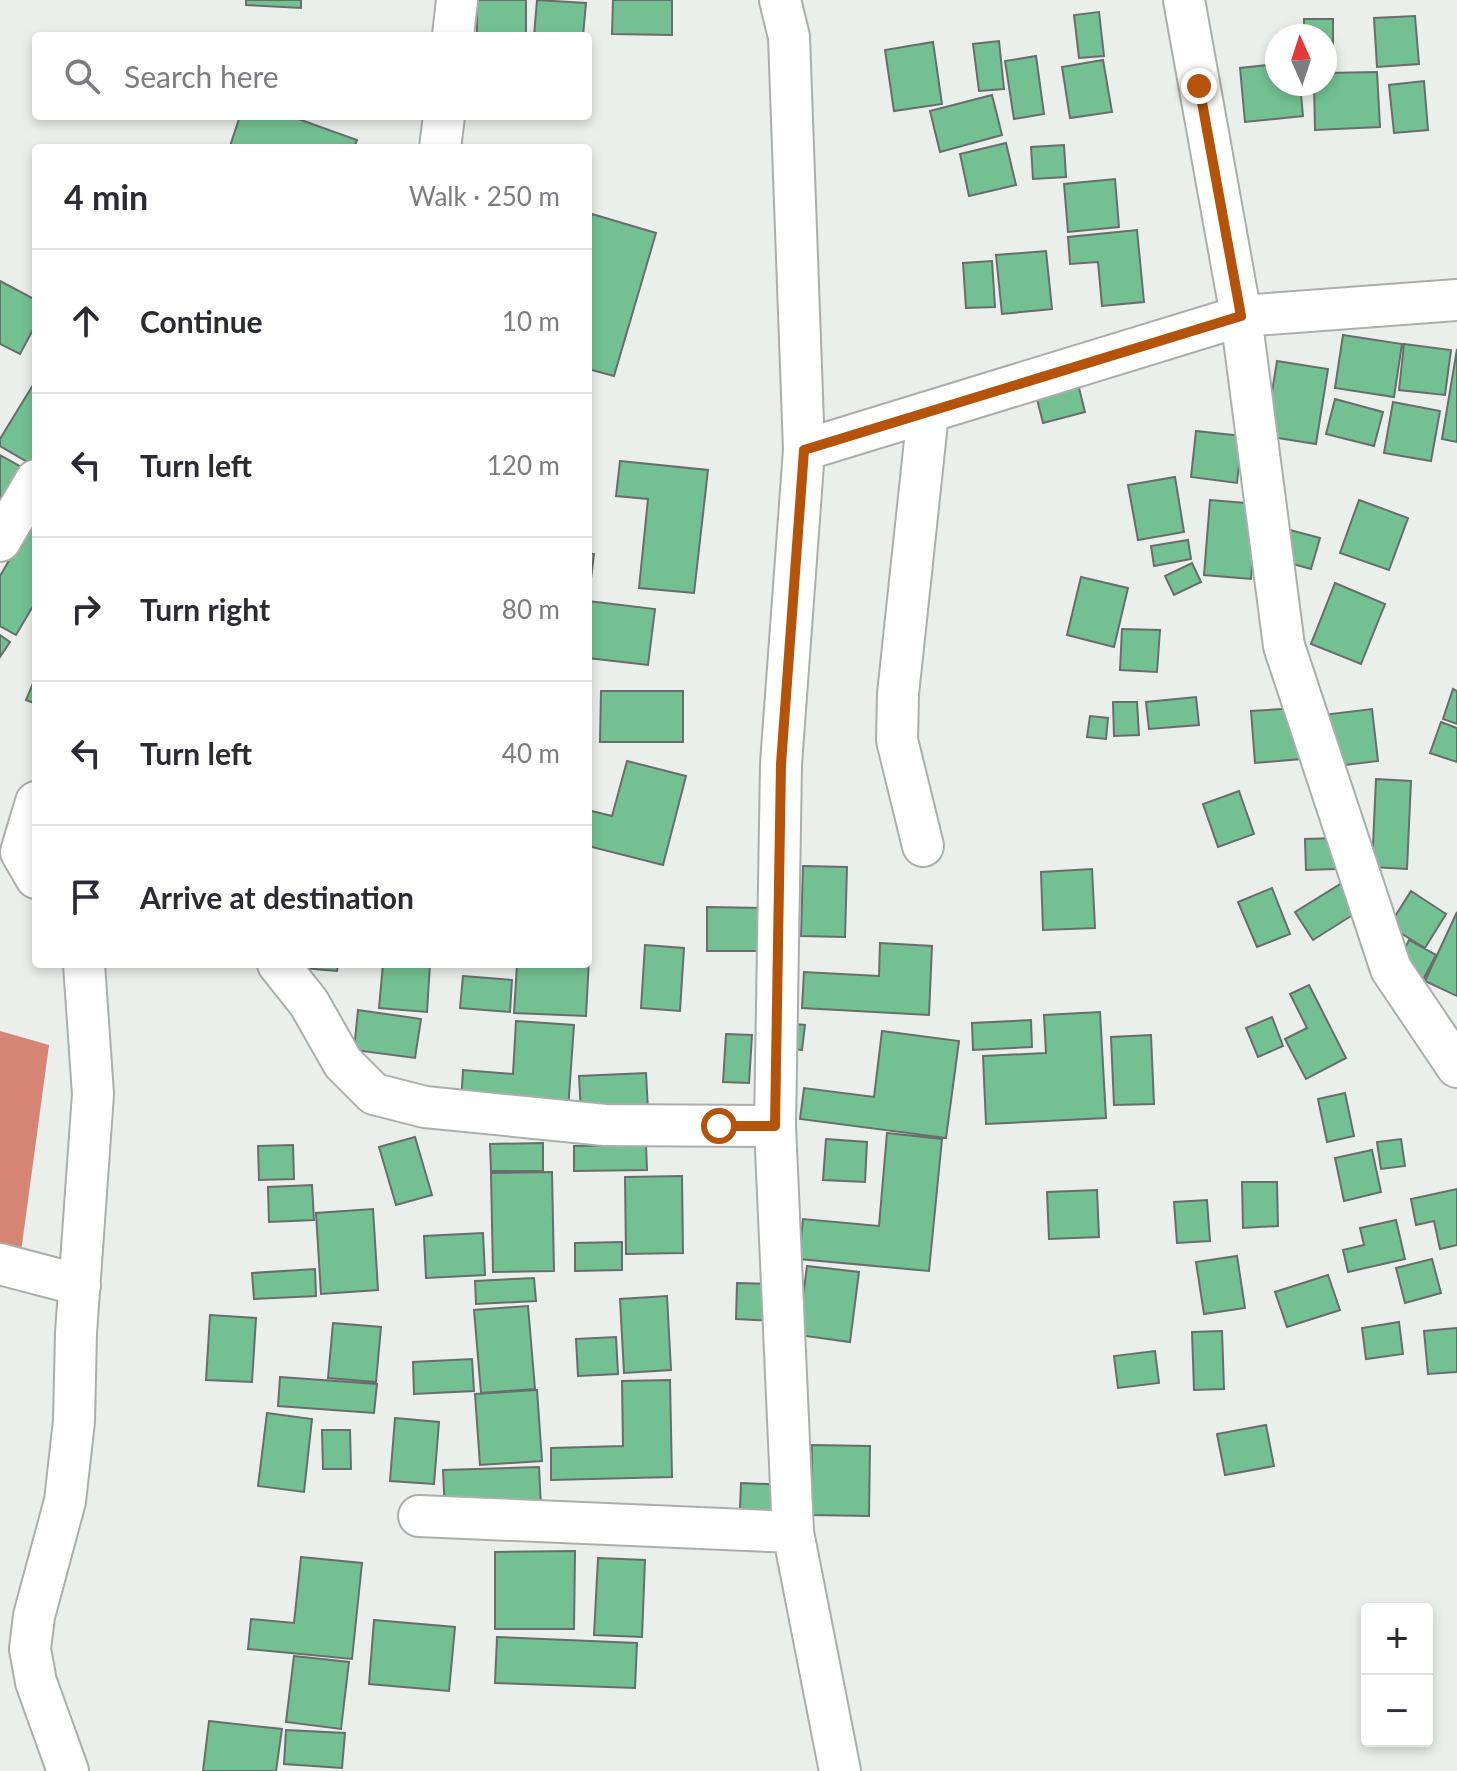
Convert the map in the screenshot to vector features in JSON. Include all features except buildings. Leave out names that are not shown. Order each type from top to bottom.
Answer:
[{"type":"street","points":[[453,32],[457,0]]},
{"type":"street","points":[[780,0],[789,37],[804,450],[781,764],[775,1126],[793,1532],[840,1771]]},
{"type":"street","points":[[1184,0],[1241,316],[1284,646],[1391,969],[1457,1067]]},
{"type":"street","points":[[440,144],[444,120]]},
{"type":"street","points":[[804,450],[1241,316],[1457,300]]},
{"type":"street","points":[[923,846],[897,740],[898,694],[928,413]]},
{"type":"street","points":[[0,541],[32,487]]},
{"type":"street","points":[[23,860],[32,820]]},
{"type":"street","points":[[68,1771],[36,1682],[30,1649],[34,1616],[65,1501],[74,1421],[93,1094],[84,968]]},
{"type":"street","points":[[281,968],[309,1003],[343,1063],[374,1094],[425,1107],[605,1125],[775,1126]]},
{"type":"street","points":[[0,1264],[80,1285]]},
{"type":"street","points":[[419,1516],[793,1532]]},
{"type":"shaded area","points":[[0,1031],[49,1045],[16,1289],[0,1285]]},
{"type":"route","points":[[719,1126],[775,1126],[781,764],[804,450],[1241,316],[1199,86]]}]
